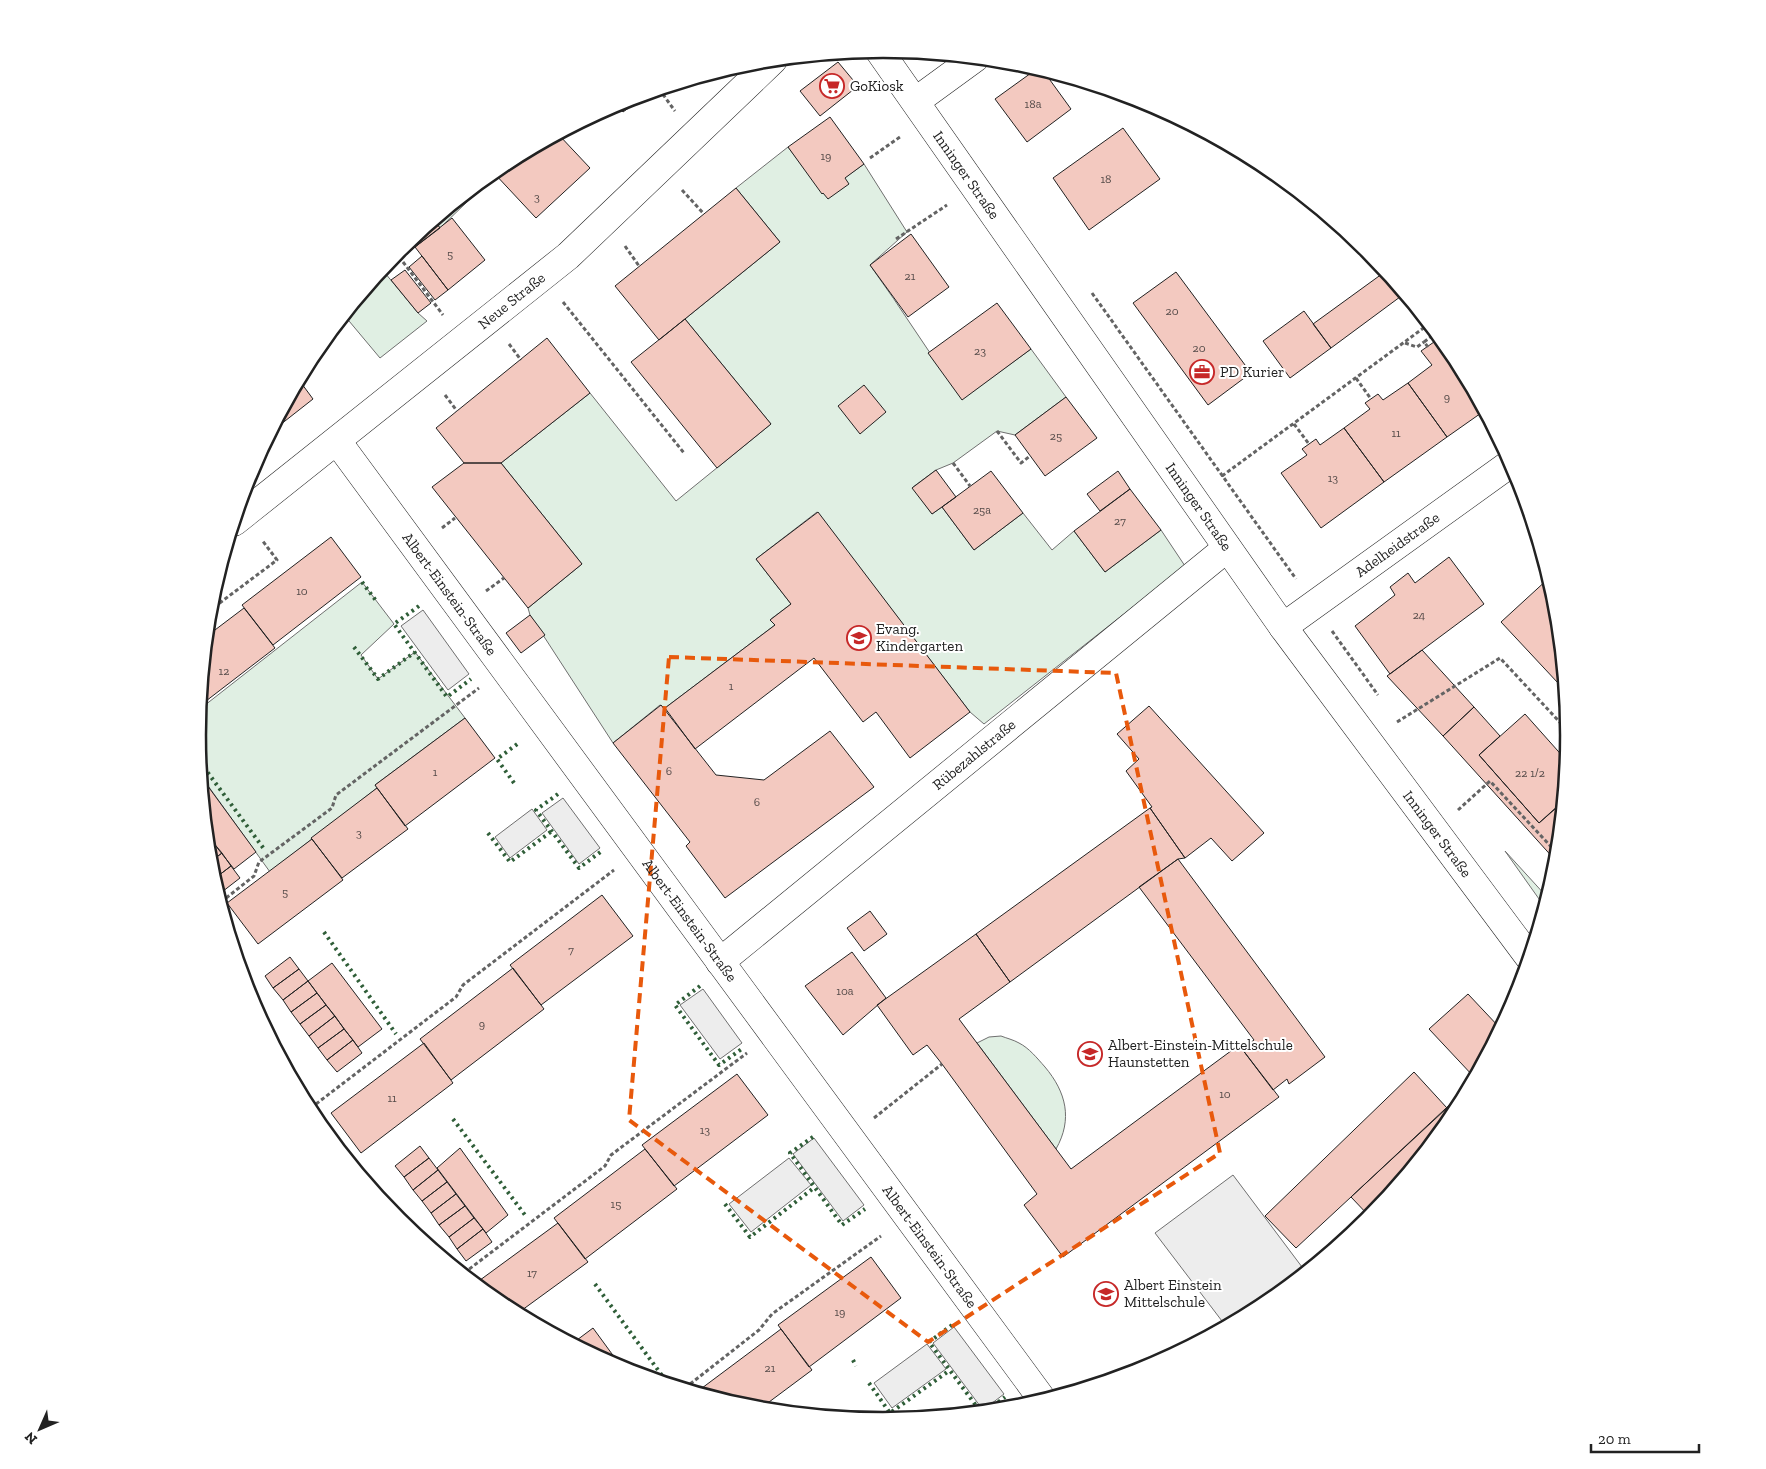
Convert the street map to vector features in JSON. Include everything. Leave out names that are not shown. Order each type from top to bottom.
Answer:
[{"type":"street","name":"Inninger Straße","points":[[885,58],[1283,627],[1524,951]]},
{"type":"street","points":[[916,101],[968,63]]},
{"type":"street","name":"Neue Straße","points":[[243,515],[568,256],[764,69]]},
{"type":"street","name":"Albert-Einstein-Straße","points":[[337,441],[503,670],[1037,1393]]},
{"type":"street","name":"Adelheidstraße","points":[[1283,627],[1315,606],[1505,468]]},
{"type":"street","name":"Rübezahlstraße","points":[[720,962],[1227,548]]},
{"type":"path","points":[[870,158],[904,134]]},
{"type":"path","points":[[896,239],[952,201]]},
{"type":"path","points":[[403,262],[462,341]]},
{"type":"path","points":[[543,277],[684,454]]},
{"type":"path","points":[[1088,287],[1380,699]]},
{"type":"path","points":[[1222,476],[1424,328]]},
{"type":"path","points":[[1404,342],[1417,347],[1431,337]]},
{"type":"path","points":[[1424,342],[1428,347]]},
{"type":"path","points":[[1356,378],[1371,399]]},
{"type":"path","points":[[1294,424],[1309,444]]},
{"type":"path","points":[[997,430],[1021,463],[1030,456]]},
{"type":"path","points":[[953,463],[970,486]]},
{"type":"path","points":[[219,604],[277,560],[241,520]]},
{"type":"path","points":[[1397,722],[1500,658],[1560,723]]},
{"type":"path","points":[[226,897],[254,876],[259,862],[332,808],[336,795],[503,670]]},
{"type":"path","points":[[1391,714],[1402,730]]},
{"type":"path","points":[[1458,810],[1490,781],[1550,845]]},
{"type":"path","name":"Inninger Straße","points":[[1452,802],[1464,817]]},
{"type":"path","points":[[316,1104],[456,997],[464,986],[638,851]]},
{"type":"path","points":[[468,1270],[605,1166],[611,1155],[773,1034]]},
{"type":"path","points":[[849,1138],[942,1064]]},
{"type":"path","points":[[691,1383],[759,1330],[772,1314],[907,1216]]},
{"type":"highlighted area","points":[[669,657],[1116,673],[1220,1153],[928,1342],[629,1120]]},
{"type":"green space","points":[[788,147],[823,193],[864,164],[907,232],[870,265],[962,399],[1031,349],[1066,397],[1015,435],[997,431],[953,463],[936,470],[913,487],[932,514],[942,507],[974,550],[1023,513],[1052,550],[1074,531],[1105,572],[1161,530],[1185,566],[984,724],[970,712],[817,512],[756,559],[791,604],[771,619],[775,625],[665,708],[660,705],[613,743],[530,615],[528,608],[582,564],[501,463],[590,393],[676,501],[771,424],[685,319],[780,242],[736,188]]},
{"type":"green space","points":[[475,194],[440,228],[438,225]]},
{"type":"green space","points":[[386,275],[427,321],[380,358],[348,320]]},
{"type":"green space","points":[[362,582],[394,624],[361,655],[378,679],[415,652],[465,718],[375,785],[377,788],[270,872],[208,785],[207,704]]},
{"type":"green space","points":[[1505,851],[1541,891],[1539,900]]},
{"type":"green space","points":[[1001,1036],[1017,1042],[1030,1050],[1058,1086],[1065,1106],[1066,1116],[1061,1138],[1056,1149],[977,1043],[989,1037]]},
{"type":"shaded area","points":[[423,610],[469,674],[448,690],[401,626]]},
{"type":"shaded area","points":[[563,798],[600,848],[579,864],[542,813]]},
{"type":"shaded area","points":[[532,809],[547,830],[510,858],[495,837]]},
{"type":"shaded area","points":[[703,989],[742,1043],[720,1059],[680,1005]]},
{"type":"shaded area","points":[[814,1138],[864,1205],[843,1221],[793,1154]]},
{"type":"shaded area","points":[[789,1158],[811,1185],[751,1232],[729,1204]]},
{"type":"shaded area","points":[[1233,1175],[1302,1266],[1222,1321],[1155,1233]]},
{"type":"shaded area","points":[[954,1327],[1004,1394],[994,1402],[979,1405],[933,1343]]},
{"type":"shaded area","points":[[927,1344],[946,1369],[892,1408],[874,1383]]},
{"type":"building","points":[[838,62],[858,86],[820,116],[800,91]]},
{"type":"building","points":[[1029,74],[1049,79],[1071,109],[1027,142],[995,99]]},
{"type":"building","points":[[830,117],[864,164],[845,178],[849,184],[828,199],[822,194],[788,147]]},
{"type":"building","points":[[1123,128],[1160,179],[1089,230],[1053,178]]},
{"type":"building","points":[[562,139],[590,168],[536,218],[499,178]]},
{"type":"building","points":[[736,188],[780,242],[659,340],[615,286]]},
{"type":"building","points":[[452,218],[485,260],[448,290],[415,247]]},
{"type":"building","points":[[438,225],[440,228],[408,253]]},
{"type":"building","points":[[911,234],[949,287],[908,317],[870,265]]},
{"type":"building","points":[[422,256],[448,290],[435,300],[409,267]]},
{"type":"building","points":[[405,270],[431,303],[418,313],[391,280]]},
{"type":"building","points":[[1176,272],[1251,373],[1208,405],[1133,303]]},
{"type":"building","points":[[1380,275],[1400,297],[1331,348],[1313,324]]},
{"type":"building","points":[[997,303],[1031,349],[962,400],[928,353]]},
{"type":"building","points":[[1304,311],[1331,348],[1290,378],[1263,341]]},
{"type":"building","points":[[685,319],[771,424],[717,468],[631,362]]},
{"type":"building","points":[[547,338],[590,393],[501,463],[464,463],[436,428]]},
{"type":"building","points":[[1434,342],[1446,358],[1479,415],[1447,437],[1408,383],[1432,365],[1421,351]]},
{"type":"building","points":[[1408,383],[1447,437],[1384,482],[1344,428],[1370,409],[1365,403],[1378,394],[1383,400]]},
{"type":"building","points":[[864,385],[886,412],[860,434],[838,406]]},
{"type":"building","points":[[303,386],[313,399],[282,423]]},
{"type":"building","points":[[1066,397],[1097,438],[1045,476],[1015,435]]},
{"type":"building","points":[[1344,428],[1384,482],[1321,528],[1281,473],[1307,455],[1302,449],[1316,439],[1320,445]]},
{"type":"building","points":[[464,463],[501,463],[582,564],[528,608],[432,487]]},
{"type":"building","points":[[936,470],[956,497],[932,514],[912,488]]},
{"type":"building","points":[[991,471],[1023,513],[974,550],[942,507]]},
{"type":"building","points":[[1118,471],[1130,489],[1100,511],[1087,494]]},
{"type":"building","points":[[1130,489],[1161,530],[1105,572],[1074,531]]},
{"type":"building","points":[[818,512],[970,712],[910,758],[876,712],[863,722],[814,658],[695,749],[665,708],[775,625],[770,620],[791,604],[756,559]]},
{"type":"building","points":[[331,537],[361,577],[273,645],[242,605]]},
{"type":"building","points":[[1449,557],[1484,604],[1390,674],[1355,626],[1395,595],[1390,587],[1408,573],[1415,583]]},
{"type":"building","points":[[1543,584],[1554,646],[1558,683],[1501,622]]},
{"type":"building","points":[[244,608],[275,648],[207,700],[207,690],[214,630]]},
{"type":"building","points":[[530,615],[545,635],[521,653],[506,633]]},
{"type":"building","points":[[1422,650],[1474,707],[1443,736],[1387,676]]},
{"type":"building","points":[[661,705],[716,775],[764,780],[830,731],[874,787],[725,898],[686,846],[690,842],[613,743]]},
{"type":"building","points":[[1149,706],[1264,833],[1232,861],[1211,838],[1185,858],[1126,771],[1139,759],[1117,734]]},
{"type":"building","points":[[1474,707],[1500,736],[1479,755],[1539,823],[1556,809],[1549,853],[1443,736]]},
{"type":"building","points":[[1525,714],[1560,753],[1556,808],[1539,823],[1479,755]]},
{"type":"building","points":[[465,718],[495,758],[405,826],[375,785]]},
{"type":"building","points":[[208,786],[256,852],[234,869],[216,846]]},
{"type":"building","points":[[377,788],[408,829],[342,878],[311,838]]},
{"type":"building","points":[[1150,808],[1185,858],[1178,859],[1010,982],[976,934]]},
{"type":"building","points":[[312,839],[343,880],[258,944],[227,903]]},
{"type":"building","points":[[216,845],[222,853],[217,857]]},
{"type":"building","points":[[222,853],[231,866],[221,874],[219,867],[217,857]]},
{"type":"building","points":[[1178,859],[1325,1057],[1289,1084],[1287,1079],[1273,1090],[1242,1049],[1254,1040],[1139,887]]},
{"type":"building","points":[[231,866],[240,878],[224,890],[221,874]]},
{"type":"building","points":[[602,895],[633,936],[541,1005],[510,965]]},
{"type":"building","points":[[870,911],[887,934],[864,951],[847,928]]},
{"type":"building","points":[[976,934],[1010,982],[959,1019],[1071,1169],[1239,1045],[1279,1097],[1063,1257],[1024,1205],[1037,1194],[942,1064],[927,1045],[913,1055],[877,1005]]},
{"type":"building","points":[[852,952],[886,998],[843,1035],[805,986]]},
{"type":"building","points":[[290,957],[299,969],[273,988],[265,976]]},
{"type":"building","points":[[332,963],[382,1029],[358,1047],[308,981]]},
{"type":"building","points":[[513,968],[544,1009],[451,1080],[420,1039]]},
{"type":"building","points":[[299,969],[308,981],[283,1000],[273,988]]},
{"type":"building","points":[[308,981],[317,993],[291,1012],[283,1000]]},
{"type":"building","points":[[317,993],[326,1005],[300,1024],[291,1012]]},
{"type":"building","points":[[1468,994],[1495,1023],[1469,1072],[1429,1029]]},
{"type":"building","points":[[326,1005],[335,1016],[309,1036],[300,1024]]},
{"type":"building","points":[[335,1016],[344,1029],[318,1048],[309,1036]]},
{"type":"building","points":[[344,1029],[353,1040],[327,1060],[318,1048]]},
{"type":"building","points":[[353,1040],[362,1053],[337,1072],[327,1060]]},
{"type":"building","points":[[424,1043],[453,1083],[361,1153],[331,1113]]},
{"type":"building","points":[[1414,1072],[1447,1108],[1296,1248],[1265,1216]]},
{"type":"building","points":[[737,1074],[768,1115],[674,1186],[642,1145]]},
{"type":"building","points":[[1450,1104],[1420,1147],[1364,1211],[1351,1197]]},
{"type":"building","points":[[420,1146],[429,1158],[404,1177],[395,1166]]},
{"type":"building","points":[[460,1148],[508,1215],[486,1233],[437,1168]]},
{"type":"building","points":[[645,1149],[677,1189],[585,1259],[554,1218]]},
{"type":"building","points":[[429,1158],[438,1170],[413,1190],[404,1177]]},
{"type":"building","points":[[438,1170],[447,1182],[422,1201],[413,1190]]},
{"type":"building","points":[[447,1182],[456,1194],[431,1213],[422,1201]]},
{"type":"building","points":[[456,1194],[465,1206],[439,1225],[431,1213]]},
{"type":"building","points":[[465,1206],[474,1218],[449,1237],[439,1225]]},
{"type":"building","points":[[474,1218],[483,1229],[457,1249],[449,1237]]},
{"type":"building","points":[[558,1223],[588,1262],[524,1308],[481,1279]]},
{"type":"building","points":[[483,1229],[492,1242],[466,1261],[457,1249]]},
{"type":"building","points":[[871,1257],[901,1298],[809,1367],[778,1325]]},
{"type":"building","points":[[593,1328],[613,1355],[584,1342],[578,1339]]},
{"type":"building","points":[[781,1329],[812,1370],[770,1401],[704,1387]]},
{"type":"hedge","points":[[362,582],[377,602]]},
{"type":"hedge","points":[[419,606],[394,624],[447,697],[471,679]]},
{"type":"hedge","points":[[354,647],[378,679],[415,652]]},
{"type":"hedge","points":[[514,783],[497,759],[520,742]]},
{"type":"hedge","points":[[207,771],[264,849]]},
{"type":"hedge","points":[[558,794],[536,810],[579,868],[603,850]]},
{"type":"hedge","points":[[488,833],[510,862],[552,831]]},
{"type":"hedge","points":[[324,932],[396,1034]]},
{"type":"hedge","points":[[700,986],[675,1005],[719,1065],[743,1048]]},
{"type":"hedge","points":[[453,1119],[525,1215]]},
{"type":"hedge","points":[[813,1137],[790,1153],[842,1225],[865,1209]]},
{"type":"hedge","points":[[725,1204],[750,1237],[815,1187]]},
{"type":"hedge","points":[[595,1284],[661,1375]]},
{"type":"hedge","points":[[952,1325],[929,1342],[976,1405]]},
{"type":"hedge","points":[[853,1360],[856,1366]]},
{"type":"hedge","points":[[892,1412],[950,1370]]},
{"type":"hedge","points":[[869,1383],[889,1412]]},
{"type":"hedge","points":[[1000,1401],[1005,1397]]},
{"type":"place","name":"GoKiosk","points":[[832,86]]},
{"type":"place","name":"PD Kurier","points":[[1202,372]]},
{"type":"place","name":"Evang. Kindergarten","points":[[859,638]]},
{"type":"place","name":"Albert-Einstein-Mittelschule Haunstetten","points":[[1090,1054]]},
{"type":"place","name":"Albert Einstein Mittelschule","points":[[1106,1294]]}]
